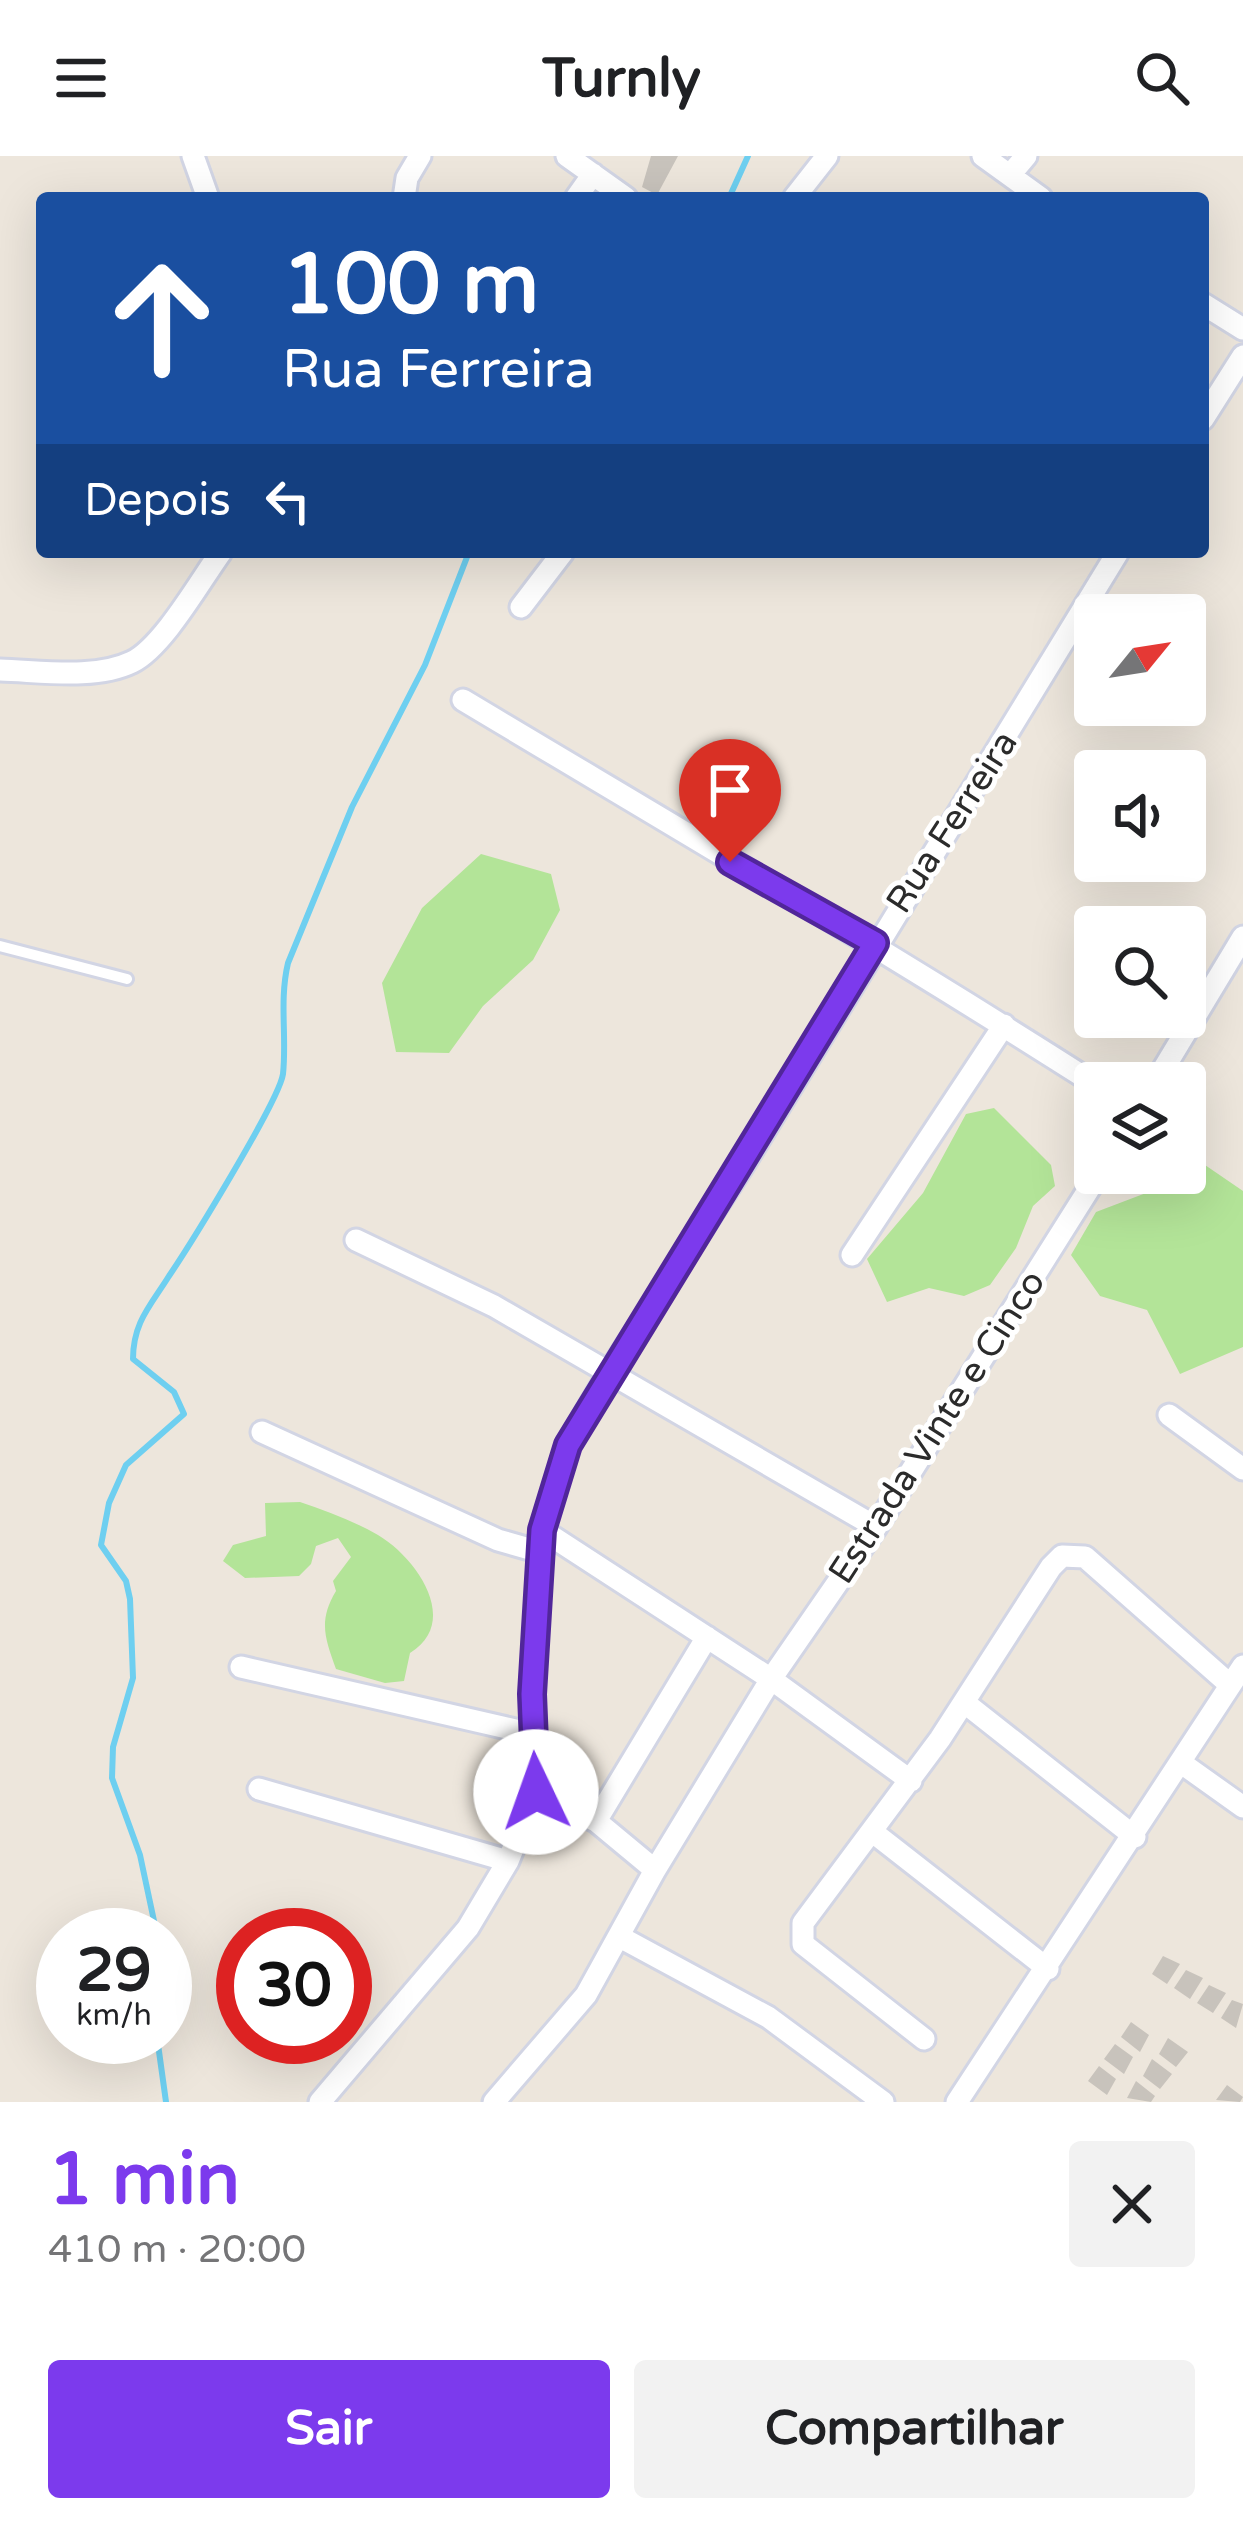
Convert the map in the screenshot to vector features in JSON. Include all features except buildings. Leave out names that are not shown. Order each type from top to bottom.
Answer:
[{"type":"street","points":[[193,156],[206,192]]},
{"type":"street","points":[[406,192],[420,156]]},
{"type":"street","points":[[567,156],[618,192]]},
{"type":"street","points":[[799,192],[827,156]]},
{"type":"street","points":[[983,156],[1033,192]]},
{"type":"street","points":[[1010,175],[1026,156]]},
{"type":"street","points":[[580,192],[593,174]]},
{"type":"street","points":[[1209,308],[1243,329]]},
{"type":"street","points":[[1209,410],[1243,356]]},
{"type":"street","points":[[0,670],[77,671],[132,662],[144,654],[216,558]]},
{"type":"street","points":[[521,607],[558,558]]},
{"type":"street","name":"Rua Ferreira","points":[[536,1792],[533,1734],[541,1541],[568,1445],[1114,558]]},
{"type":"street","points":[[464,700],[657,820],[875,943],[1074,1070]]},
{"type":"street","points":[[1168,1062],[1243,937]]},
{"type":"street","points":[[852,1255],[1004,1025]]},
{"type":"street","name":"Estrada Vinte e Cinco","points":[[494,2102],[586,1995],[655,1870],[771,1679],[876,1527],[1086,1194]]},
{"type":"street","points":[[356,1240],[494,1306],[876,1527]]},
{"type":"street","points":[[1169,1415],[1243,1469]]},
{"type":"street","points":[[262,1432],[498,1540],[541,1541],[707,1637],[911,1781]]},
{"type":"street","points":[[924,2039],[803,1944],[803,1923],[911,1781],[1051,1567],[1074,1553],[1235,1675],[1135,1837],[957,2102]]},
{"type":"street","points":[[596,1821],[707,1637]]},
{"type":"street","points":[[241,1667],[533,1734]]},
{"type":"street","points":[[964,1703],[1135,1837]]},
{"type":"street","points":[[1180,1762],[1243,1807]]},
{"type":"street","points":[[259,1789],[508,1861]]},
{"type":"street","points":[[320,2102],[468,1928],[508,1861],[536,1792],[596,1821],[655,1870]]},
{"type":"street","points":[[874,1833],[1048,1969]]},
{"type":"street","points":[[620,1937],[768,2017],[883,2102]]},
{"type":"lane","points":[[0,946],[127,979]]},
{"type":"green space","points":[[481,854],[551,874],[560,910],[533,960],[483,1006],[449,1053],[396,1052],[382,983],[422,908]]},
{"type":"green space","points":[[994,1108],[1051,1165],[1055,1186],[1033,1206],[1016,1248],[990,1285],[964,1296],[929,1288],[887,1302],[867,1259],[923,1193],[966,1114]]},
{"type":"green space","points":[[1206,1166],[1243,1191],[1243,1347],[1180,1374],[1147,1310],[1100,1296],[1071,1255],[1096,1212],[1143,1194],[1206,1194]]},
{"type":"green space","points":[[300,1502],[378,1535],[419,1574],[433,1608],[432,1625],[425,1640],[410,1653],[404,1681],[385,1683],[336,1669],[325,1621],[336,1591],[333,1581],[351,1557],[338,1538],[316,1546],[311,1564],[299,1576],[245,1578],[223,1561],[233,1545],[266,1536],[265,1503]]},
{"type":"waterway","points":[[732,192],[748,156]]},
{"type":"waterway","points":[[151,1908],[140,1855],[112,1778],[113,1747],[133,1678],[130,1599],[126,1581],[101,1545],[109,1503],[126,1465],[184,1414],[174,1392],[133,1359],[136,1334],[278,1089],[283,1074],[288,963],[352,807],[425,665],[467,558]]},
{"type":"waterway","points":[[161,2064],[166,2102]]},
{"type":"route","points":[[536,1792],[532,1694],[542,1530],[568,1445],[875,943],[730,862]]}]
